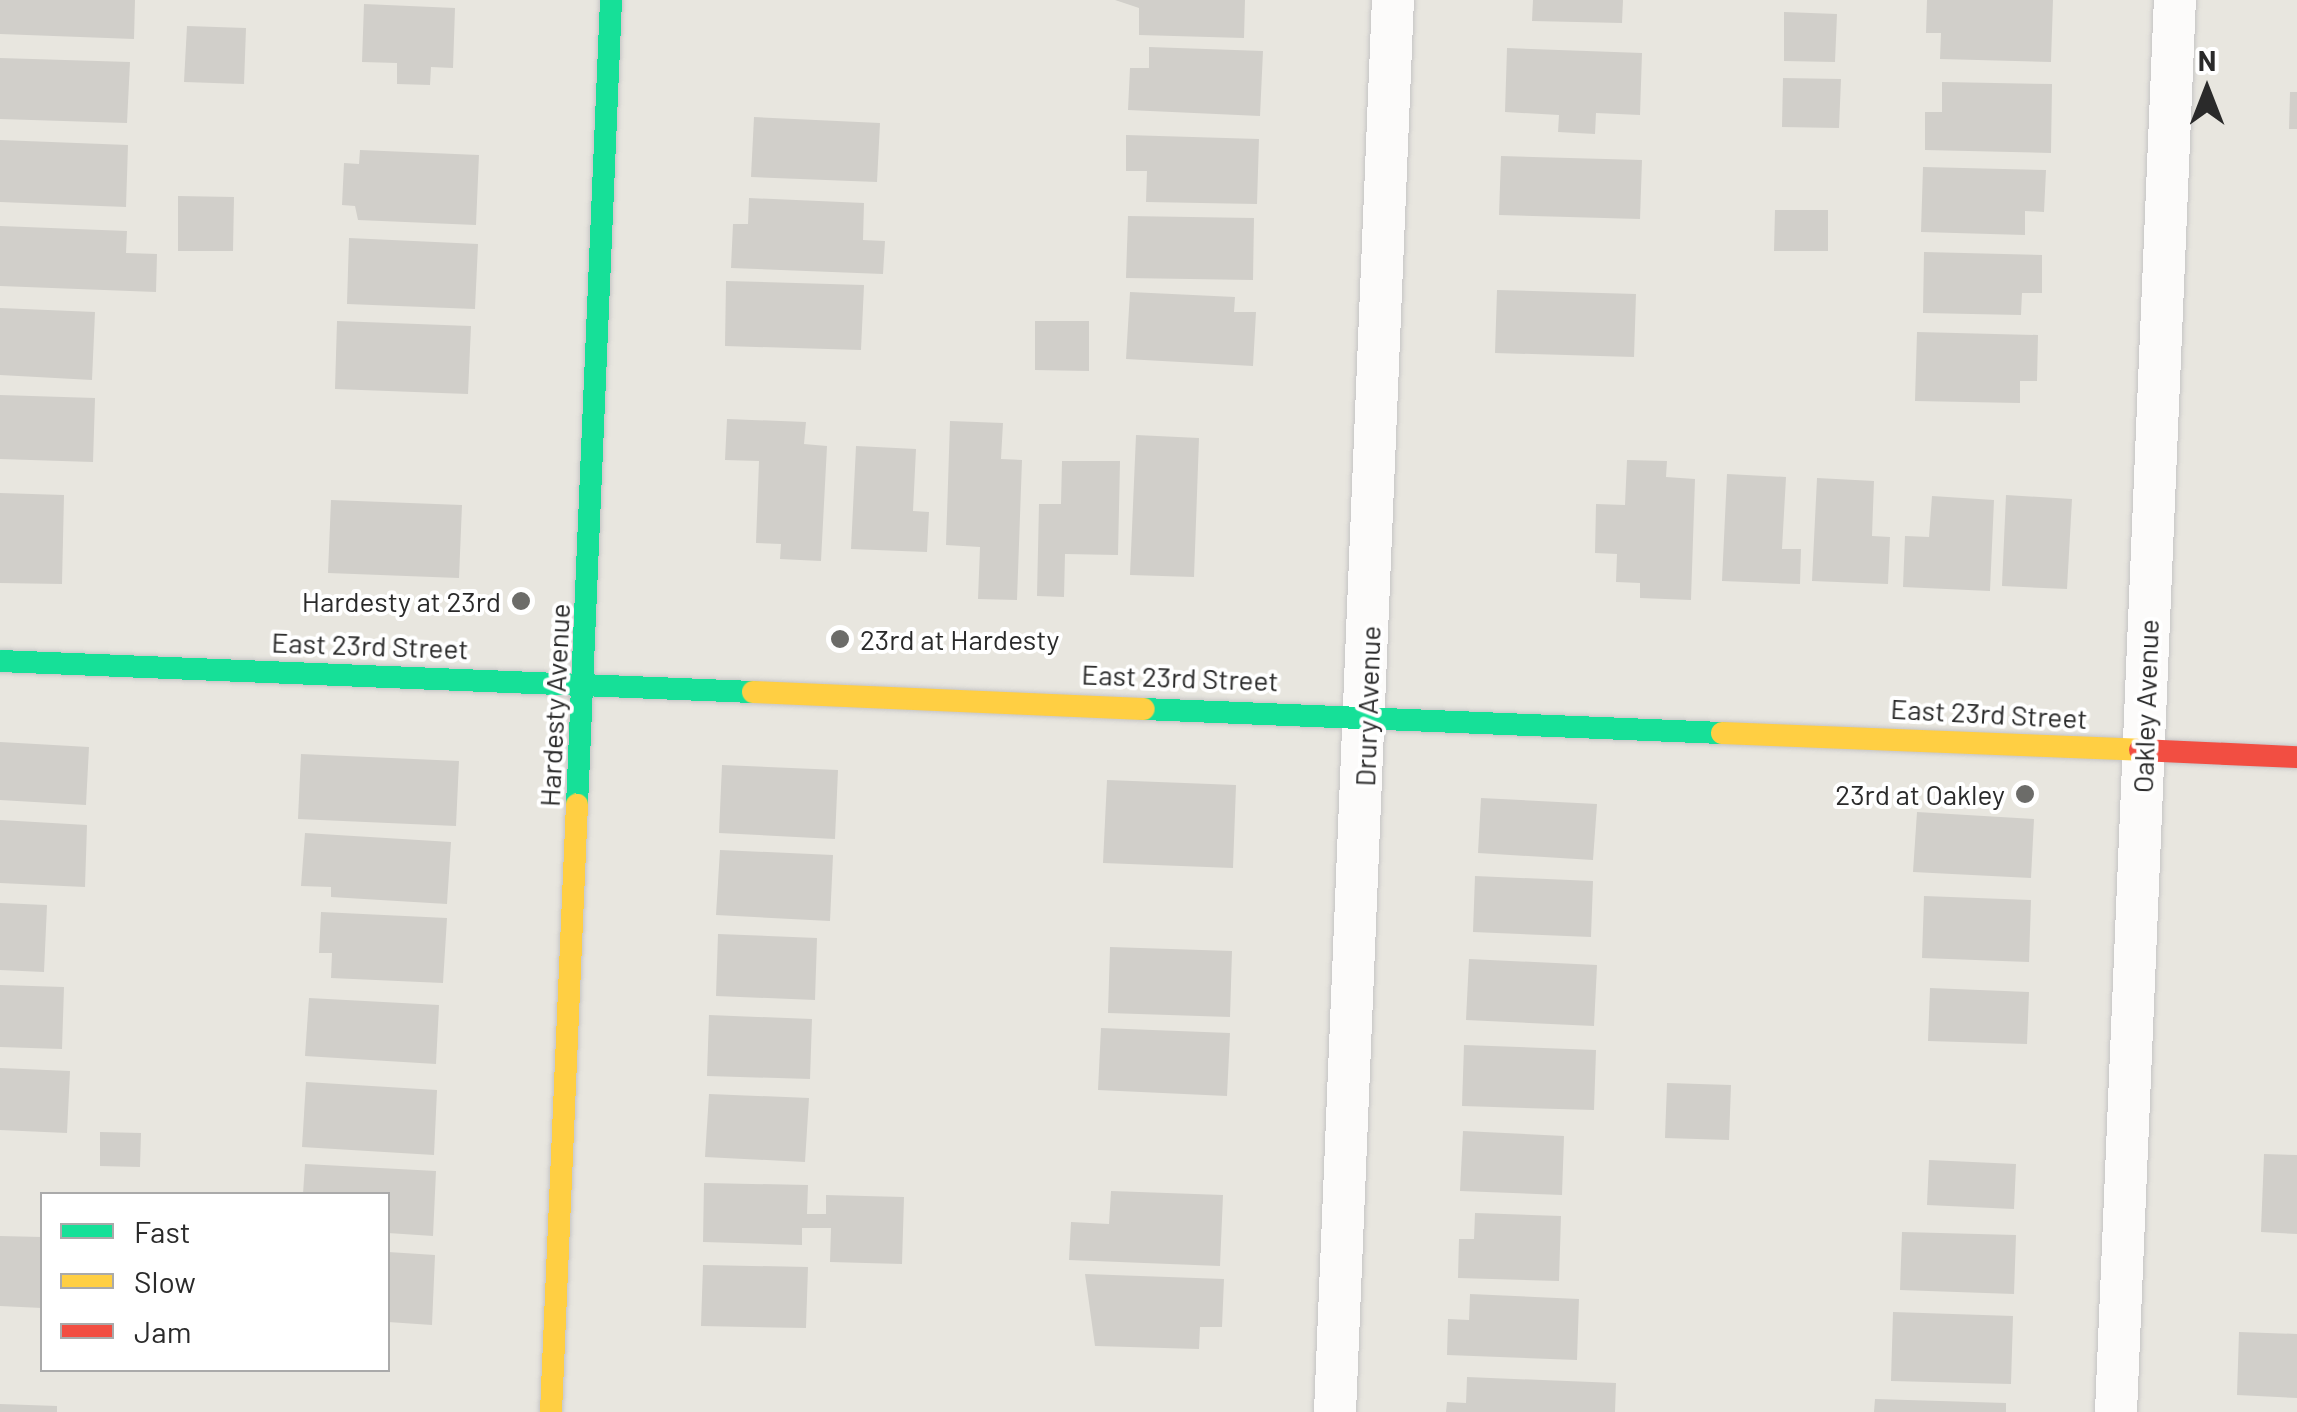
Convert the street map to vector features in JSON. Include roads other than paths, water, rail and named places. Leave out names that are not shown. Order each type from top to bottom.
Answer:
[{"type":"main road","name":"Hardesty Avenue","points":[[551,1412],[585,684],[611,0]]},
{"type":"main road","name":"East 23rd Street","points":[[0,661],[1367,715],[2297,757]]},
{"type":"street","name":"Drury Avenue","points":[[1335,1412],[1367,715],[1393,0]]},
{"type":"street","name":"Oakley Avenue","points":[[2116,1412],[2175,0]]},
{"type":"place","name":"Hardesty at 23rd","points":[[521,601]]},
{"type":"place","name":"23rd at Hardesty","points":[[840,639]]},
{"type":"place","name":"23rd at Oakley","points":[[2025,794]]}]
